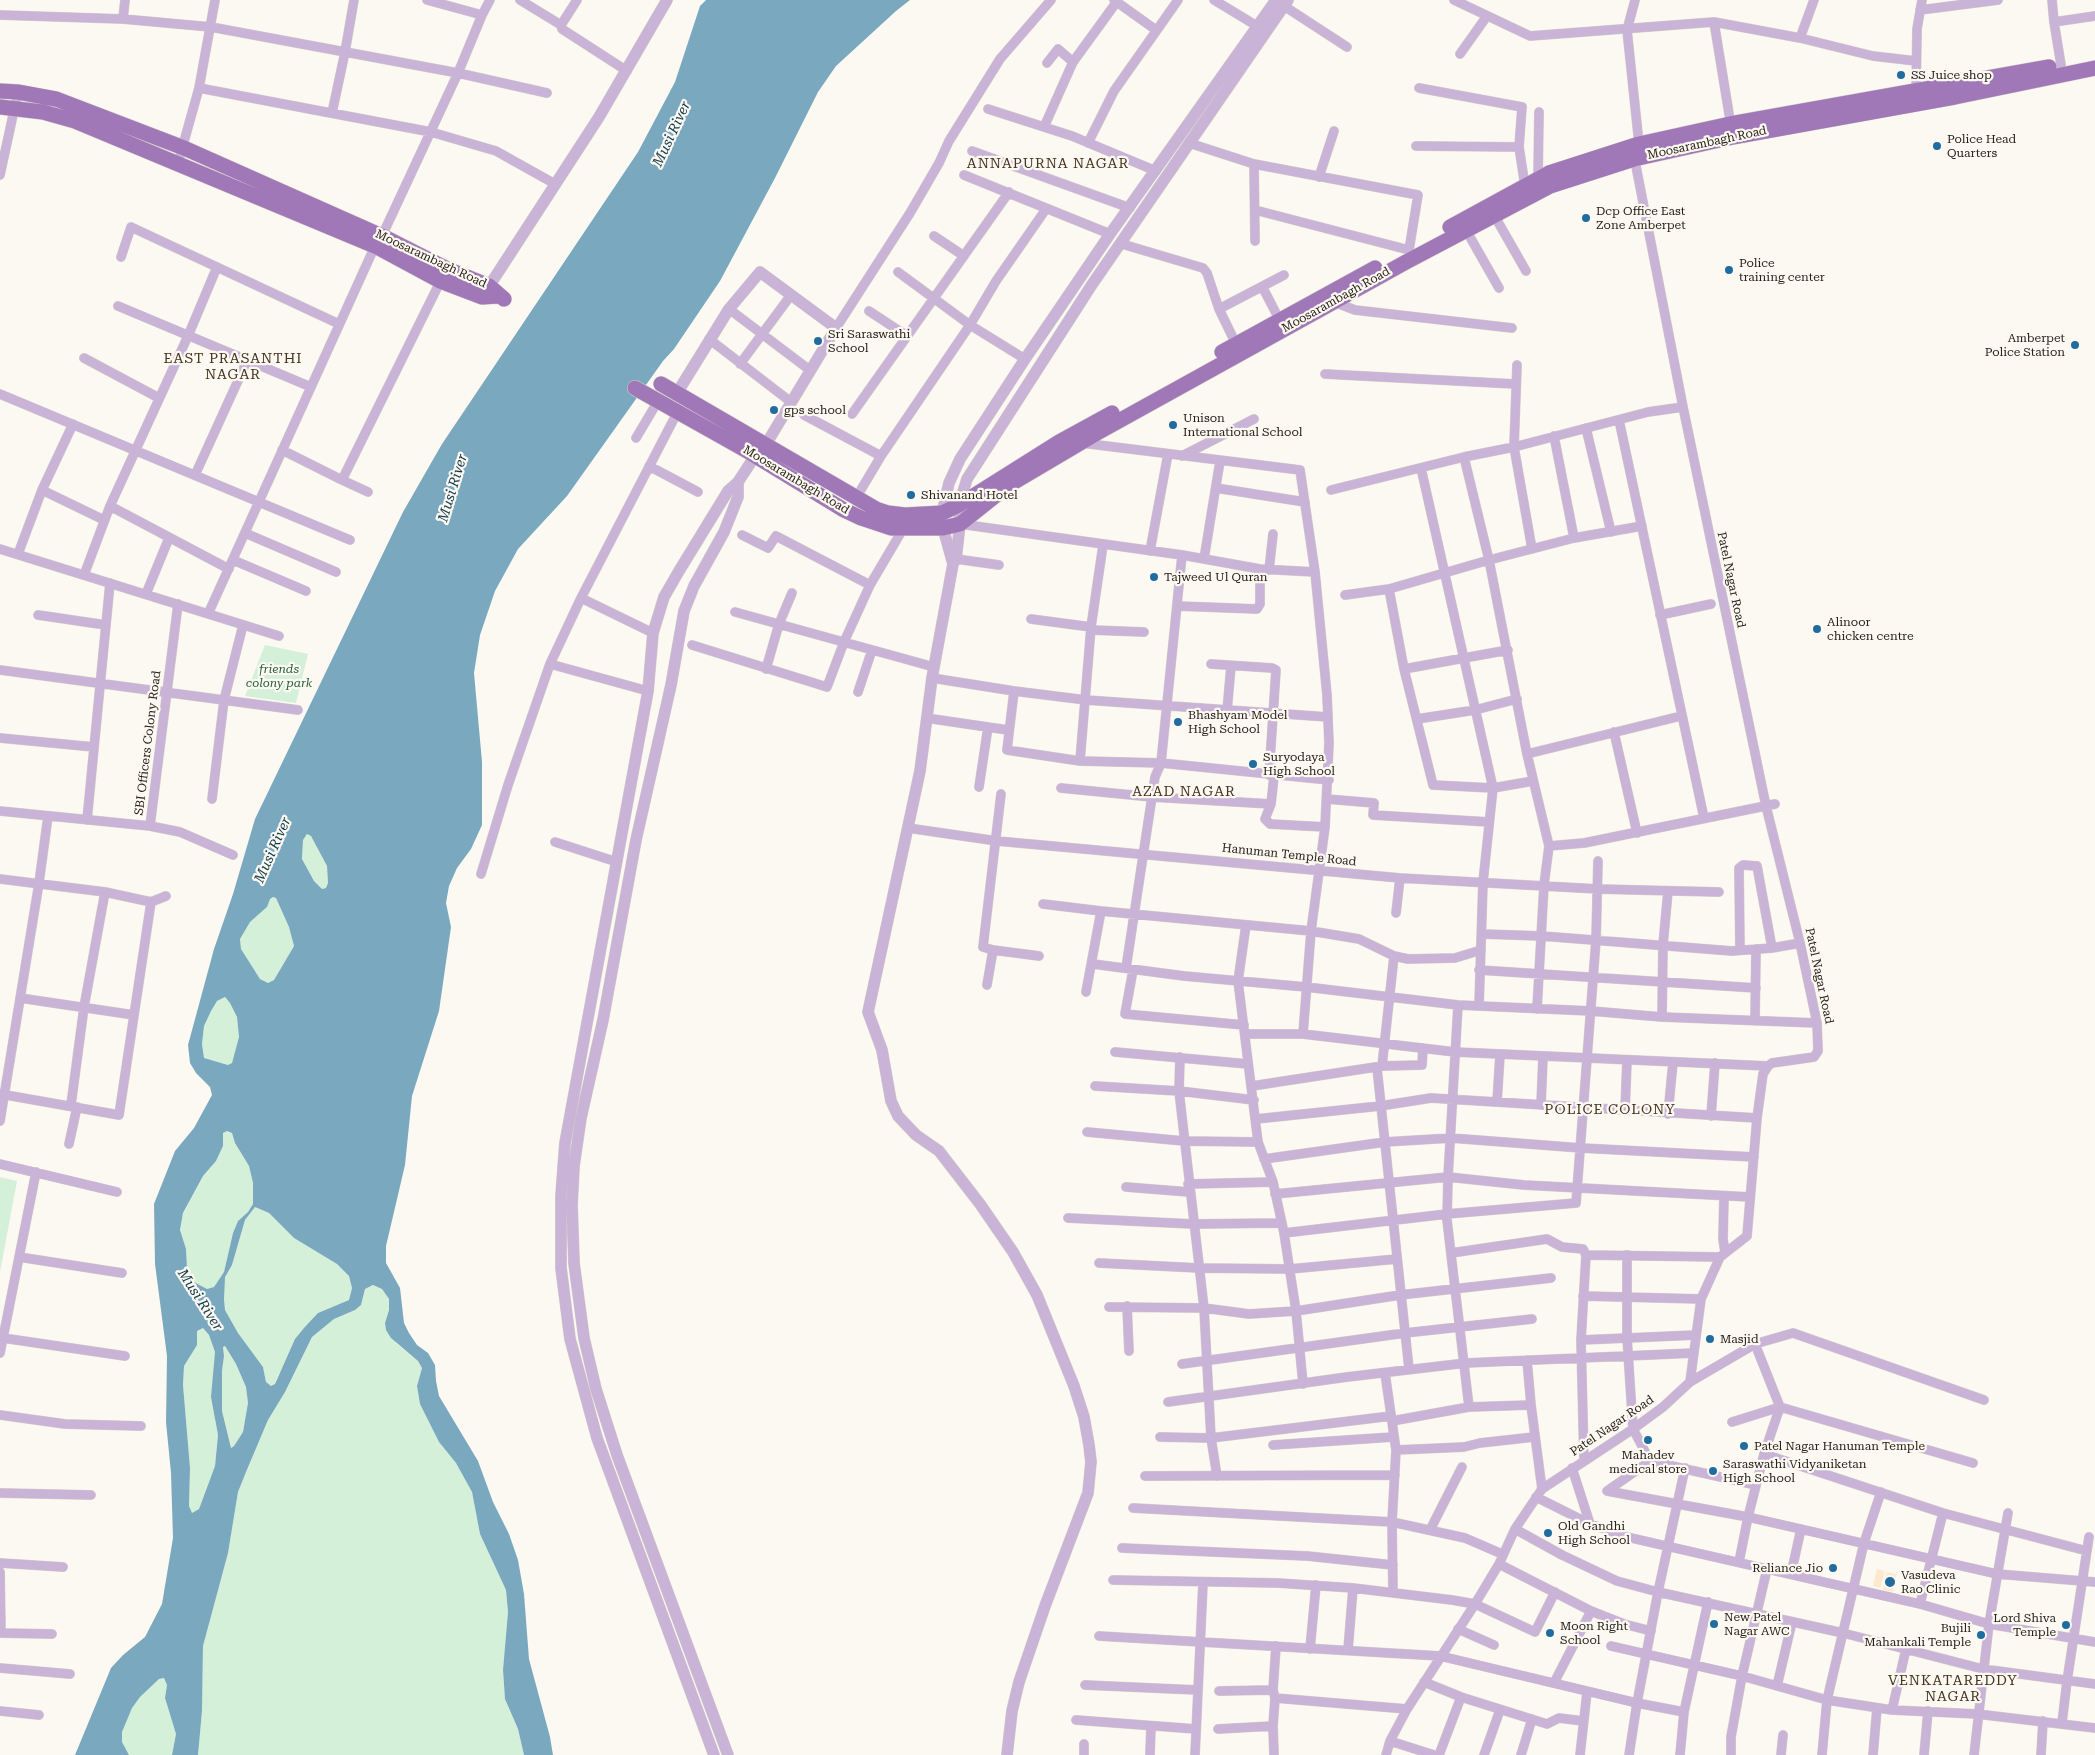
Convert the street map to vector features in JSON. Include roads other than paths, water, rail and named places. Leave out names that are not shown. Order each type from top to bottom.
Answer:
[{"type":"main road","name":"Moosarambagh Road","points":[[1917,97],[2095,58]]},
{"type":"main road","name":"Moosarambagh Road","points":[[661,384],[677,393],[844,510],[882,526],[903,529],[942,521],[959,505],[1059,442],[1279,319],[1549,173],[1635,150],[1732,130],[2095,68]]},
{"type":"main road","name":"Moosarambagh Road","points":[[0,91],[18,92],[70,104],[184,148],[379,241],[443,275],[494,294]]},
{"type":"main road","name":"Moosarambagh Road","points":[[8,107],[43,112],[75,121],[379,241]]},
{"type":"main road","name":"Moosarambagh Road","points":[[635,388],[876,509],[888,513],[960,524],[1009,485],[1080,443],[1334,302],[1550,186],[1635,150]]},
{"type":"street","points":[[123,19],[125,0]]},
{"type":"street","points":[[178,163],[184,148],[199,88],[216,0]]},
{"type":"street","points":[[332,113],[354,0]]},
{"type":"street","points":[[430,0],[482,15]]},
{"type":"street","points":[[208,614],[339,324],[431,132],[490,0]]},
{"type":"street","points":[[520,0],[561,25],[562,29],[627,72]]},
{"type":"street","points":[[561,25],[577,0]]},
{"type":"street","points":[[494,294],[555,184],[627,72],[667,0]]},
{"type":"street","points":[[714,1755],[597,1438],[570,1339],[561,1268],[561,1196],[564,1143],[648,691],[653,633],[664,597],[728,491],[738,482],[760,451],[811,371],[836,328],[910,213],[939,163],[949,141],[1000,59],[1051,0]]},
{"type":"street","points":[[1088,143],[1114,92],[1178,0]]},
{"type":"street","points":[[1214,0],[1257,26]]},
{"type":"street","points":[[1454,0],[1473,4],[1487,16],[1530,36],[1714,22],[1800,38],[1873,56],[1916,61]]},
{"type":"street","points":[[1627,30],[1635,0]]},
{"type":"street","points":[[1800,38],[1814,0]]},
{"type":"street","points":[[1917,97],[1916,61],[1922,0]]},
{"type":"street","points":[[1920,10],[1998,0]]},
{"type":"street","points":[[2052,0],[2061,65]]},
{"type":"street","points":[[1044,126],[1073,62],[1116,1],[1156,30]]},
{"type":"street","points":[[955,561],[942,521],[949,483],[960,459],[1024,360],[1110,234],[1257,26],[1283,2]]},
{"type":"street","points":[[1283,2],[1347,48]]},
{"type":"street","points":[[1007,1755],[1012,1711],[1019,1682],[1045,1606],[1088,1493],[1090,1453],[1084,1417],[1074,1386],[1037,1295],[1026,1275],[980,1204],[939,1151],[916,1135],[898,1116],[891,1101],[882,1050],[868,1012],[920,771],[933,672],[955,561],[960,524],[959,505],[967,479],[1091,286],[1122,244],[1283,2]]},
{"type":"street","points":[[0,15],[123,19],[211,27],[458,73],[547,93]]},
{"type":"street","points":[[1460,54],[1487,16]]},
{"type":"street","points":[[2054,22],[2095,16]]},
{"type":"street","points":[[1714,22],[1732,130]]},
{"type":"street","name":"Patel Nagar Road","points":[[1627,30],[1635,150],[1683,407],[1817,1023],[1819,1045],[1814,1057],[1778,1062],[1768,1066]]},
{"type":"street","points":[[1046,63],[1058,49],[1073,62]]},
{"type":"street","points":[[199,88],[431,132],[496,151],[555,184]]},
{"type":"street","points":[[1419,88],[1522,107],[1520,147],[1532,182]]},
{"type":"street","points":[[0,175],[8,107],[18,92]]},
{"type":"street","points":[[988,109],[1044,126],[1156,171]]},
{"type":"street","points":[[1532,182],[1539,112]]},
{"type":"street","points":[[1319,177],[1334,131]]},
{"type":"street","points":[[1189,144],[1254,164],[1418,194],[1409,250],[1255,210]]},
{"type":"street","points":[[1416,146],[1520,147]]},
{"type":"street","points":[[972,151],[1130,208]]},
{"type":"street","points":[[1254,164],[1255,241]]},
{"type":"street","points":[[964,175],[1110,234]]},
{"type":"street","points":[[852,414],[1009,192]]},
{"type":"street","points":[[856,498],[881,456],[970,325],[996,281],[1046,209]]},
{"type":"street","points":[[1494,215],[1526,271]]},
{"type":"street","points":[[122,257],[131,227],[339,324]]},
{"type":"street","points":[[1466,230],[1499,288]]},
{"type":"street","points":[[934,236],[964,256]]},
{"type":"street","points":[[1122,244],[1202,268],[1207,274],[1219,309],[1236,344]]},
{"type":"street","points":[[84,575],[110,506],[188,336],[217,266]]},
{"type":"street","points":[[677,393],[729,309],[760,272],[836,328]]},
{"type":"street","points":[[898,272],[970,325],[1024,360]]},
{"type":"street","points":[[342,480],[443,275]]},
{"type":"street","points":[[1219,309],[1263,288],[1284,275]]},
{"type":"street","points":[[1263,288],[1279,319]]},
{"type":"street","points":[[740,364],[791,295]]},
{"type":"street","points":[[1334,302],[1355,310],[1512,328]]},
{"type":"street","points":[[118,306],[311,388]]},
{"type":"street","points":[[729,309],[762,336],[811,371]]},
{"type":"street","points":[[869,311],[907,336]]},
{"type":"street","points":[[709,339],[791,402]]},
{"type":"street","points":[[84,358],[159,398]]},
{"type":"street","points":[[195,475],[247,361]]},
{"type":"street","points":[[1517,365],[1514,447],[1532,549]]},
{"type":"street","points":[[1325,374],[1515,384]]},
{"type":"street","points":[[0,394],[350,540]]},
{"type":"street","points":[[636,438],[658,400]]},
{"type":"street","points":[[1332,490],[1619,420],[1683,407]]},
{"type":"street","points":[[482,874],[508,785],[550,664],[678,411]]},
{"type":"street","points":[[804,415],[881,456]]},
{"type":"street","points":[[1182,456],[1254,419]]},
{"type":"street","points":[[1619,420],[1704,818]]},
{"type":"street","points":[[18,554],[42,490],[73,424]]},
{"type":"street","points":[[1586,428],[1611,532]]},
{"type":"street","points":[[1554,436],[1574,538]]},
{"type":"street","points":[[1080,443],[1300,470],[1315,572],[1328,717],[1329,780],[1325,827],[1311,931],[1303,1034]]},
{"type":"street","points":[[282,450],[368,492]]},
{"type":"street","points":[[1150,551],[1168,454]]},
{"type":"street","points":[[1464,457],[1489,560],[1527,754],[1549,846],[1544,885],[1538,1009]]},
{"type":"street","points":[[1204,559],[1220,461]]},
{"type":"street","points":[[649,466],[698,492]]},
{"type":"street","points":[[1421,468],[1446,572],[1493,788],[1483,882],[1479,1006]]},
{"type":"street","points":[[728,1755],[617,1455],[596,1390],[581,1319],[574,1262],[572,1206],[574,1166],[581,1118],[603,1020],[636,840],[667,702],[684,611],[694,586],[724,532],[738,497],[738,482]]},
{"type":"street","points":[[1216,488],[1305,502]]},
{"type":"street","points":[[42,490],[104,520]]},
{"type":"street","points":[[110,506],[229,569]]},
{"type":"street","points":[[960,524],[1182,555],[1264,569],[1315,572]]},
{"type":"street","points":[[1345,595],[1389,589],[1574,538],[1642,526]]},
{"type":"street","points":[[692,646],[827,687],[844,642],[870,585],[903,529]]},
{"type":"street","points":[[245,533],[336,572]]},
{"type":"street","points":[[1177,606],[1257,609],[1260,604],[1264,569],[1273,534]]},
{"type":"street","points":[[742,535],[768,548],[776,536],[870,585]]},
{"type":"street","points":[[146,594],[169,538]]},
{"type":"street","points":[[1080,761],[1091,629],[1103,544]]},
{"type":"street","points":[[0,548],[279,636]]},
{"type":"street","points":[[1182,555],[1161,763],[1155,777],[1133,914],[1125,1014],[1455,1052],[1768,1066],[1763,1074],[1757,1118],[1747,1236],[1723,1254],[1701,1299],[1690,1382]]},
{"type":"street","points":[[233,560],[306,591]]},
{"type":"street","points":[[955,561],[999,565]]},
{"type":"street","points":[[87,820],[110,583]]},
{"type":"street","points":[[1389,589],[1404,670],[1433,785],[1493,788],[1534,781]]},
{"type":"street","points":[[766,669],[779,624],[792,593]]},
{"type":"street","points":[[582,598],[653,633]]},
{"type":"street","name":"SBI Officers Colony Road","points":[[0,811],[150,826],[178,604]]},
{"type":"street","points":[[1660,615],[1711,604]]},
{"type":"street","points":[[735,612],[872,650],[933,672],[1014,691],[1086,700],[1166,704],[1227,711],[1328,717]]},
{"type":"street","points":[[38,615],[106,625]]},
{"type":"street","points":[[1031,619],[1091,629],[1144,632]]},
{"type":"street","points":[[212,799],[224,700],[243,625]]},
{"type":"street","points":[[858,692],[872,650]]},
{"type":"street","points":[[1404,670],[1508,650]]},
{"type":"street","points":[[550,664],[648,691]]},
{"type":"street","points":[[1211,664],[1276,670],[1271,804],[1265,819],[1270,824],[1325,827]]},
{"type":"street","points":[[1227,711],[1231,666]]},
{"type":"street","points":[[0,670],[298,710]]},
{"type":"street","points":[[1014,691],[1007,750],[1080,761],[1161,763],[1329,780]]},
{"type":"street","points":[[1417,719],[1475,710],[1517,699]]},
{"type":"street","points":[[1527,754],[1681,716]]},
{"type":"street","points":[[926,718],[1008,730]]},
{"type":"street","points":[[979,787],[988,727]]},
{"type":"street","points":[[1614,732],[1637,833]]},
{"type":"street","points":[[0,738],[94,747]]},
{"type":"street","points":[[1062,788],[1152,797],[1271,804]]},
{"type":"street","points":[[1001,794],[997,841],[983,947],[1039,956]]},
{"type":"street","points":[[1327,799],[1374,803],[1373,815],[1490,822]]},
{"type":"street","points":[[1549,846],[1584,843],[1771,805]]},
{"type":"street","points":[[0,1122],[2,1094],[20,998],[48,816]]},
{"type":"street","points":[[150,826],[180,832],[233,855]]},
{"type":"street","name":"Hanuman Temple Road","points":[[908,828],[997,841],[1400,878],[1544,885],[1598,890],[1720,892]]},
{"type":"street","points":[[555,842],[617,862]]},
{"type":"street","points":[[1284,1234],[1448,1214],[1576,1203],[1582,1148],[1582,1108],[1596,940],[1598,861]]},
{"type":"street","points":[[1740,950],[1739,868],[1742,865],[1757,866],[1772,948]]},
{"type":"street","points":[[1396,913],[1400,878]]},
{"type":"street","points":[[0,879],[105,892],[151,902],[166,896]]},
{"type":"street","points":[[1662,1017],[1663,945],[1668,891]]},
{"type":"street","points":[[69,1144],[84,1006],[105,892]]},
{"type":"street","points":[[2,1094],[119,1115],[151,902]]},
{"type":"street","points":[[1044,904],[1311,931],[1359,938],[1394,956],[1408,959],[1455,958],[1481,950]]},
{"type":"street","points":[[1086,992],[1101,911]]},
{"type":"street","points":[[1246,925],[1238,982],[1248,1064],[1258,1142],[1273,1182],[1284,1234],[1296,1311],[1303,1384]]},
{"type":"street","points":[[1482,934],[1542,936],[1740,950],[1772,948],[1800,943]]},
{"type":"street","points":[[1383,950],[1385,940]]},
{"type":"street","points":[[1755,1021],[1756,949]]},
{"type":"street","points":[[987,985],[994,950]]},
{"type":"street","points":[[1394,956],[1384,1044],[1379,1067],[1380,1106],[1409,1369]]},
{"type":"street","points":[[1092,964],[1238,982],[1306,987],[1458,1005],[1591,1011],[1662,1017],[1817,1023]]},
{"type":"street","points":[[1479,970],[1756,988]]},
{"type":"street","points":[[20,998],[134,1014]]},
{"type":"street","points":[[1458,1005],[1448,1177],[1448,1214],[1470,1408]]},
{"type":"street","points":[[1252,1086],[1379,1067],[1422,1065],[1423,1048]]},
{"type":"street","points":[[1115,1052],[1248,1064]]},
{"type":"street","points":[[1497,1102],[1500,1055]]},
{"type":"street","points":[[1180,1057],[1179,1090],[1204,1308],[1211,1438],[1217,1476]]},
{"type":"street","points":[[1541,1105],[1543,1057]]},
{"type":"street","points":[[1625,1111],[1627,1060]]},
{"type":"street","points":[[1668,1114],[1673,1062]]},
{"type":"street","points":[[1711,1116],[1715,1063]]},
{"type":"street","points":[[1095,1086],[1179,1090],[1254,1100]]},
{"type":"street","points":[[1256,1119],[1380,1106],[1431,1098],[1757,1118]]},
{"type":"street","points":[[1087,1132],[1184,1141],[1258,1142]]},
{"type":"street","points":[[1264,1159],[1385,1142],[1451,1138],[1582,1148],[1754,1157]]},
{"type":"street","points":[[0,1164],[117,1192]]},
{"type":"street","points":[[0,1353],[4,1316],[19,1257],[36,1172]]},
{"type":"street","points":[[1275,1194],[1448,1177],[1524,1185],[1750,1197]]},
{"type":"street","points":[[1126,1187],[1189,1188],[1273,1182]]},
{"type":"street","points":[[1723,1254],[1724,1196]]},
{"type":"street","points":[[1068,1218],[1193,1224],[1282,1223]]},
{"type":"street","points":[[1451,1253],[1547,1239],[1562,1247],[1583,1249],[1586,1255],[1581,1340],[1584,1460]]},
{"type":"street","points":[[1586,1255],[1723,1254]]},
{"type":"street","points":[[1627,1255],[1627,1337],[1633,1429],[1650,1461]]},
{"type":"street","points":[[19,1257],[122,1273]]},
{"type":"street","points":[[1099,1263],[1199,1268],[1290,1269],[1397,1259]]},
{"type":"street","points":[[1110,1306],[1204,1308],[1249,1314],[1296,1311],[1400,1295],[1551,1278]]},
{"type":"street","points":[[1583,1296],[1628,1299],[1701,1299]]},
{"type":"street","points":[[1127,1306],[1129,1351]]},
{"type":"street","points":[[1182,1364],[1404,1333],[1532,1320]]},
{"type":"street","name":"Patel Nagar Road","points":[[1386,1755],[1390,1741],[1407,1709],[1475,1604],[1515,1529],[1542,1489],[1633,1429],[1663,1407],[1690,1382],[1755,1344],[1796,1334],[1984,1400]]},
{"type":"street","points":[[1581,1340],[1696,1335]]},
{"type":"street","points":[[3,1338],[125,1356]]},
{"type":"street","points":[[1739,1562],[1764,1454],[1780,1407],[1755,1344]]},
{"type":"street","points":[[1168,1402],[1466,1363],[1694,1353]]},
{"type":"street","points":[[1527,1360],[1534,1438],[1542,1489]]},
{"type":"street","points":[[1385,1373],[1396,1450],[1392,1522],[1392,1593]]},
{"type":"street","points":[[1160,1437],[1211,1438],[1470,1408],[1531,1405]]},
{"type":"street","points":[[1732,1422],[1780,1407],[1973,1463]]},
{"type":"street","points":[[0,1415],[65,1424],[141,1426]]},
{"type":"street","points":[[1273,1445],[1393,1437]]},
{"type":"street","points":[[1396,1450],[1464,1447],[1480,1443],[1534,1438]]},
{"type":"street","points":[[1764,1454],[1943,1513],[2087,1551]]},
{"type":"street","points":[[1756,1485],[1650,1461],[1607,1491],[1748,1517],[1997,1574],[2095,1582]]},
{"type":"street","points":[[1430,1530],[1462,1467]]},
{"type":"street","points":[[1572,1468],[1590,1524]]},
{"type":"street","points":[[1630,1755],[1636,1703],[1685,1468]]},
{"type":"street","points":[[1145,1476],[1395,1475]]},
{"type":"street","points":[[1822,1755],[1827,1700],[1852,1588],[1864,1543],[1881,1492]]},
{"type":"street","points":[[0,1494],[91,1495]]},
{"type":"street","points":[[1536,1497],[1590,1524],[1669,1547],[1920,1604],[1989,1624],[2095,1642]]},
{"type":"street","points":[[1133,1508],[1392,1522],[1465,1538],[1555,1592],[1591,1611],[1624,1624],[1651,1631]]},
{"type":"street","points":[[1920,1604],[1943,1513]]},
{"type":"street","points":[[1974,1755],[1977,1714],[1989,1624],[2008,1513]]},
{"type":"street","points":[[1515,1529],[1562,1555],[1617,1581],[1658,1592],[1843,1633],[1983,1669],[2095,1684]]},
{"type":"street","points":[[1791,1574],[1801,1529]]},
{"type":"street","points":[[2062,1723],[2089,1537]]},
{"type":"street","points":[[1122,1548],[1307,1556],[1393,1565]]},
{"type":"street","points":[[0,1563],[63,1567]]},
{"type":"street","points":[[1731,1755],[1731,1737],[1742,1676],[1767,1569]]},
{"type":"street","points":[[0,1572],[0,1633],[52,1634]]},
{"type":"street","points":[[1113,1580],[1278,1583],[1353,1588],[1475,1604],[1535,1632],[1555,1592]]},
{"type":"street","points":[[1196,1755],[1197,1690],[1203,1583]]},
{"type":"street","points":[[1310,1649],[1316,1585]]},
{"type":"street","points":[[1348,1650],[1353,1588]]},
{"type":"street","points":[[1680,1755],[1684,1712],[1696,1665],[1708,1602]]},
{"type":"street","points":[[1554,1683],[1591,1611]]},
{"type":"street","points":[[1777,1686],[1792,1622]]},
{"type":"street","points":[[1458,1629],[1494,1645]]},
{"type":"street","points":[[1099,1636],[1440,1656],[1587,1692],[1684,1712]]},
{"type":"street","points":[[1274,1755],[1273,1726],[1276,1646]]},
{"type":"street","points":[[1611,1646],[1742,1676],[1827,1700],[1892,1710],[1977,1714],[2095,1728]]},
{"type":"street","points":[[1892,1710],[1906,1649]]},
{"type":"street","points":[[0,1668],[70,1674]]},
{"type":"street","points":[[1424,1682],[1461,1697],[1548,1724],[1560,1718],[1583,1721]]},
{"type":"street","points":[[1085,1685],[1197,1690]]},
{"type":"street","points":[[1220,1691],[1274,1694],[1407,1709]]},
{"type":"street","points":[[1580,1755],[1587,1692]]},
{"type":"street","points":[[1439,1755],[1461,1697]]},
{"type":"street","points":[[1873,1755],[1877,1708]]},
{"type":"street","points":[[1484,1755],[1500,1710]]},
{"type":"street","points":[[0,1711],[39,1715]]},
{"type":"street","points":[[1924,1755],[1928,1711]]},
{"type":"street","points":[[1521,1755],[1532,1719]]},
{"type":"street","points":[[1076,1720],[1196,1729]]},
{"type":"street","points":[[2042,1755],[2043,1721]]},
{"type":"street","points":[[1150,1755],[1151,1726]]},
{"type":"street","points":[[1218,1729],[1273,1726]]},
{"type":"street","points":[[1781,1755],[1783,1735]]},
{"type":"street","points":[[1390,1741],[1430,1755]]},
{"type":"street","points":[[1084,1744],[1084,1755]]},
{"type":"water","name":"Musi River","points":[[706,0],[910,0],[836,66],[818,92],[720,281],[674,349],[663,361],[567,496],[518,549],[495,591],[480,635],[474,673],[482,762],[482,825],[471,849],[457,868],[449,886],[446,903],[451,927],[439,1011],[412,1096],[405,1165],[386,1246],[386,1263],[400,1288],[404,1323],[417,1345],[428,1353],[435,1365],[439,1396],[478,1461],[518,1560],[524,1594],[529,1659],[553,1755],[524,1755],[518,1729],[505,1699],[503,1670],[508,1612],[506,1590],[480,1534],[472,1492],[456,1463],[439,1442],[420,1404],[417,1386],[422,1368],[418,1361],[391,1338],[386,1330],[385,1323],[389,1310],[389,1299],[382,1289],[373,1285],[365,1289],[361,1305],[355,1310],[334,1319],[312,1337],[285,1392],[268,1420],[238,1492],[228,1553],[203,1646],[202,1711],[198,1755],[172,1755],[176,1734],[165,1698],[167,1685],[164,1678],[159,1679],[140,1697],[132,1708],[122,1732],[122,1742],[129,1755],[75,1755],[111,1668],[123,1655],[145,1637],[162,1604],[173,1538],[171,1473],[166,1422],[167,1356],[155,1264],[154,1204],[175,1151],[194,1128],[212,1095],[210,1087],[196,1073],[190,1063],[188,1045],[214,949],[233,894],[255,819],[403,512],[442,444],[638,152],[675,82],[700,6]],"holes":[[[307,834],[311,836],[327,866],[328,883],[326,888],[322,889],[314,881],[302,859],[303,840]],[[276,898],[289,927],[294,946],[274,980],[268,983],[260,979],[241,949],[240,939],[250,922],[267,907],[270,899]],[[225,997],[237,1017],[239,1037],[232,1063],[228,1065],[204,1058],[202,1044],[204,1026],[217,1001]],[[227,1131],[232,1133],[235,1143],[249,1166],[253,1183],[253,1204],[248,1212],[238,1221],[233,1233],[224,1272],[214,1287],[207,1289],[192,1281],[187,1268],[186,1249],[180,1230],[183,1213],[203,1176],[216,1161],[223,1146],[223,1133]],[[255,1207],[269,1213],[294,1238],[337,1264],[349,1276],[352,1288],[349,1300],[318,1313],[304,1328],[295,1339],[275,1384],[271,1386],[266,1382],[263,1367],[238,1333],[225,1310],[225,1277],[232,1265],[245,1220]],[[203,1328],[209,1335],[215,1352],[211,1397],[218,1435],[215,1466],[199,1509],[192,1513],[189,1506],[190,1468],[183,1385],[184,1366],[197,1345],[197,1331]],[[225,1346],[236,1364],[246,1387],[248,1403],[243,1432],[231,1448],[222,1411],[223,1347]]]},
{"type":"place","name":"SS Juice shop","points":[[1901,75]]},
{"type":"place","name":"Police Head Quarters","points":[[1937,146]]},
{"type":"place","name":"Dcp Office East Zone Amberpet","points":[[1586,218]]},
{"type":"place","name":"Police training center","points":[[1729,270]]},
{"type":"place","name":"Sri Saraswathi School","points":[[818,341]]},
{"type":"place","name":"Amberpet Police Station","points":[[2075,345]]},
{"type":"place","name":"gps school","points":[[774,410]]},
{"type":"place","name":"Unison International School","points":[[1173,425]]},
{"type":"place","name":"Shivanand Hotel","points":[[911,495]]},
{"type":"place","name":"Tajweed Ul Quran","points":[[1154,577]]},
{"type":"place","name":"Alinoor chicken centre","points":[[1817,629]]},
{"type":"place","name":"Bhashyam Model High School","points":[[1178,722]]},
{"type":"place","name":"Suryodaya High School","points":[[1253,764]]},
{"type":"place","name":"Masjid","points":[[1710,1339]]},
{"type":"place","name":"Mahadev medical store","points":[[1648,1440]]},
{"type":"place","name":"Patel Nagar Hanuman Temple","points":[[1744,1446]]},
{"type":"place","name":"Saraswathi Vidyaniketan High School","points":[[1713,1471]]},
{"type":"place","name":"Old Gandhi High School","points":[[1548,1533]]},
{"type":"place","name":"Reliance Jio","points":[[1833,1568]]},
{"type":"place","name":"Vasudeva Rao Clinic","points":[[1890,1582]]},
{"type":"place","name":"New Patel Nagar AWC","points":[[1714,1624]]},
{"type":"place","name":"Lord Shiva Temple","points":[[2066,1625]]},
{"type":"place","name":"Moon Right School","points":[[1550,1633]]},
{"type":"place","name":"Bujili Mahankali Temple","points":[[1981,1635]]},
{"type":"district","name":"ANNAPURNA NAGAR","points":[[1048,164]]},
{"type":"district","name":"EAST PRASANTHI NAGAR","points":[[233,368]]},
{"type":"district","name":"AZAD NAGAR","points":[[1184,792]]},
{"type":"district","name":"POLICE COLONY","points":[[1610,1110]]},
{"type":"district","name":"VENKATAREDDY NAGAR","points":[[1953,1689]]},
{"type":"park label","name":"friends colony park","points":[[279,676]]}]
